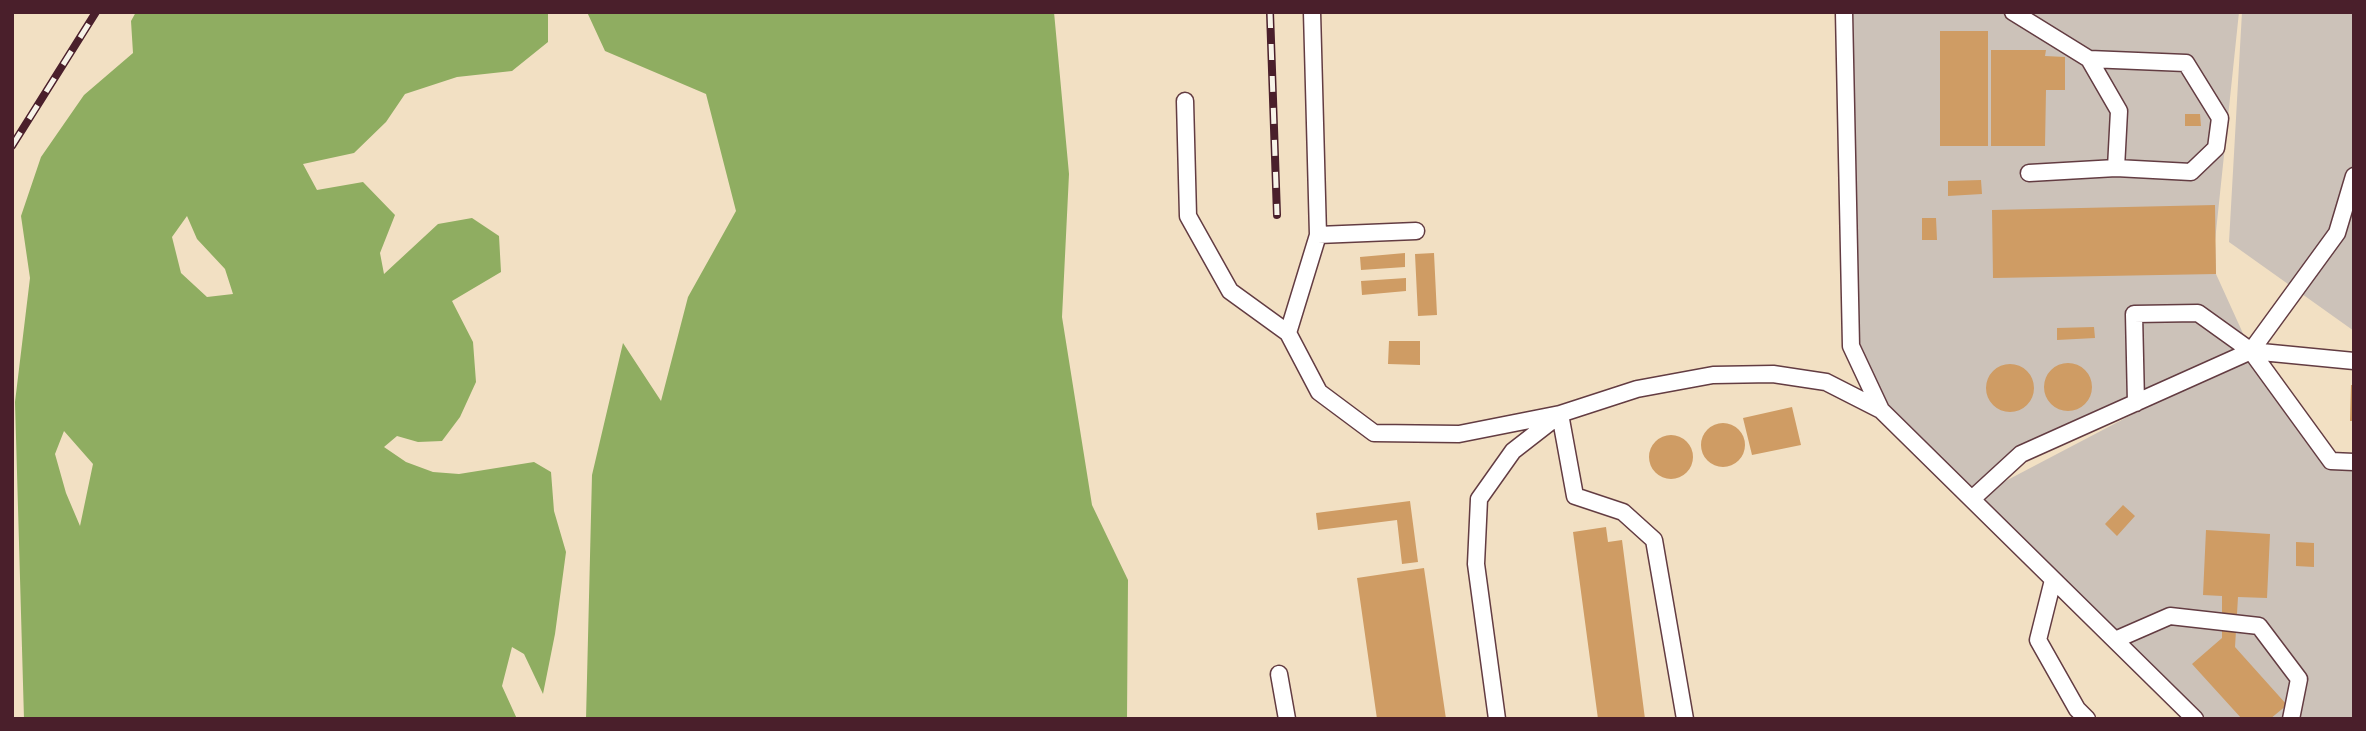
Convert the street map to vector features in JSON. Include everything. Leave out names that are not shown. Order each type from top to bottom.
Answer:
[{"type":"lane","points":[[1288,333],[1318,234],[1312,12]]},
{"type":"lane","points":[[1844,12],[1851,346],[1881,410]]},
{"type":"lane","points":[[2013,12],[2089,59],[2119,111],[2116,168]]},
{"type":"lane","points":[[2029,173],[2116,168],[2191,172],[2216,148],[2220,118],[2186,63],[2089,59]]},
{"type":"lane","points":[[1185,101],[1188,216],[1230,291],[1288,333],[1319,392],[1374,433],[1459,434],[1560,414],[1637,389],[1713,375],[1773,374],[1826,382],[1881,410],[2196,719]]},
{"type":"lane","points":[[1972,499],[2021,454],[2251,351],[2337,233],[2354,176]]},
{"type":"lane","points":[[1318,234],[1416,231]]},
{"type":"lane","points":[[2136,403],[2134,314],[2197,313],[2251,351],[2331,461],[2354,462]]},
{"type":"lane","points":[[2251,351],[2354,361]]},
{"type":"lane","points":[[1497,719],[1476,564],[1479,499],[1513,451],[1560,414]]},
{"type":"lane","points":[[1560,414],[1575,496],[1623,512],[1654,540],[1685,719]]},
{"type":"lane","points":[[2053,580],[2038,640],[2077,709],[2087,719]]},
{"type":"lane","points":[[2115,640],[2170,616],[2259,626],[2299,679],[2291,719]]},
{"type":"lane","points":[[1279,674],[1287,719]]},
{"type":"shaded area","points":[[1844,12],[2239,12],[2215,241],[2216,274],[2251,351],[2331,461],[2354,462],[2354,719],[2195,719],[1881,410],[1850,314]],"holes":[[[2238,359],[1975,497],[2021,454]]]},
{"type":"shaded area","points":[[2242,12],[2354,12],[2354,331],[2229,242]]},
{"type":"green space","points":[[136,12],[548,12],[548,42],[512,71],[457,77],[405,94],[386,122],[354,153],[303,164],[317,190],[363,182],[395,215],[380,253],[384,274],[438,224],[472,218],[499,236],[501,272],[452,301],[473,342],[476,382],[460,417],[442,441],[418,442],[397,436],[384,447],[406,462],[433,472],[459,474],[534,462],[551,472],[554,511],[566,552],[555,634],[543,694],[524,654],[512,647],[502,686],[517,719],[24,719],[15,402],[30,278],[21,216],[41,157],[84,95],[133,53],[131,21]],"holes":[[[187,216],[197,239],[225,269],[233,294],[207,297],[181,273],[172,237]],[[64,431],[93,464],[80,526],[66,493],[55,454]]]},
{"type":"green space","points":[[587,12],[1054,12],[1069,174],[1062,317],[1092,505],[1128,580],[1127,719],[586,719],[592,475],[623,343],[661,401],[688,297],[736,211],[706,94],[605,51]]},
{"type":"building","points":[[1940,31],[1988,31],[1988,146],[1940,146]]},
{"type":"building","points":[[1991,50],[2046,50],[2045,56],[2065,57],[2065,90],[2046,90],[2045,146],[1991,146]]},
{"type":"building","points":[[2185,114],[2200,114],[2201,126],[2185,126]]},
{"type":"building","points":[[1981,180],[1982,194],[1948,196],[1948,181]]},
{"type":"building","points":[[2215,205],[2216,274],[1993,278],[1992,210]]},
{"type":"building","points":[[1922,218],[1936,218],[1937,240],[1922,240]]},
{"type":"building","points":[[1405,253],[1405,267],[1361,270],[1360,257]]},
{"type":"building","points":[[1434,253],[1437,315],[1418,316],[1415,254]]},
{"type":"building","points":[[1406,278],[1406,291],[1362,295],[1361,281]]},
{"type":"building","points":[[2094,327],[2095,338],[2057,340],[2057,328]]},
{"type":"building","points":[[1389,341],[1420,341],[1420,365],[1388,364]]},
{"type":"building","points":[[2068,363],[2085,370],[2092,387],[2085,404],[2068,411],[2051,404],[2044,387],[2051,370]]},
{"type":"building","points":[[2010,364],[2027,371],[2034,388],[2027,405],[2010,412],[1993,405],[1986,388],[1993,371]]},
{"type":"building","points":[[2351,385],[2354,385],[2354,421],[2350,421]]},
{"type":"building","points":[[1792,407],[1801,445],[1752,455],[1743,418]]},
{"type":"building","points":[[1723,423],[1738,430],[1745,445],[1738,460],[1723,467],[1708,460],[1701,445],[1708,430]]},
{"type":"building","points":[[1671,435],[1686,442],[1693,457],[1686,472],[1671,479],[1656,472],[1649,457],[1656,442]]},
{"type":"building","points":[[1410,501],[1418,562],[1402,564],[1397,520],[1318,530],[1316,513]]},
{"type":"building","points":[[2123,505],[2135,516],[2117,536],[2105,524]]},
{"type":"building","points":[[1606,527],[1608,542],[1622,540],[1645,719],[1598,719],[1573,532]]},
{"type":"building","points":[[2206,530],[2270,534],[2267,598],[2238,597],[2235,647],[2287,705],[2270,719],[2242,719],[2192,664],[2222,638],[2222,596],[2203,595]]},
{"type":"building","points":[[2296,542],[2314,543],[2314,567],[2296,566]]},
{"type":"building","points":[[1424,568],[1446,719],[1377,719],[1357,578]]},
{"type":"railway","points":[[12,146],[96,12]]},
{"type":"railway","points":[[1270,12],[1277,215]]}]
